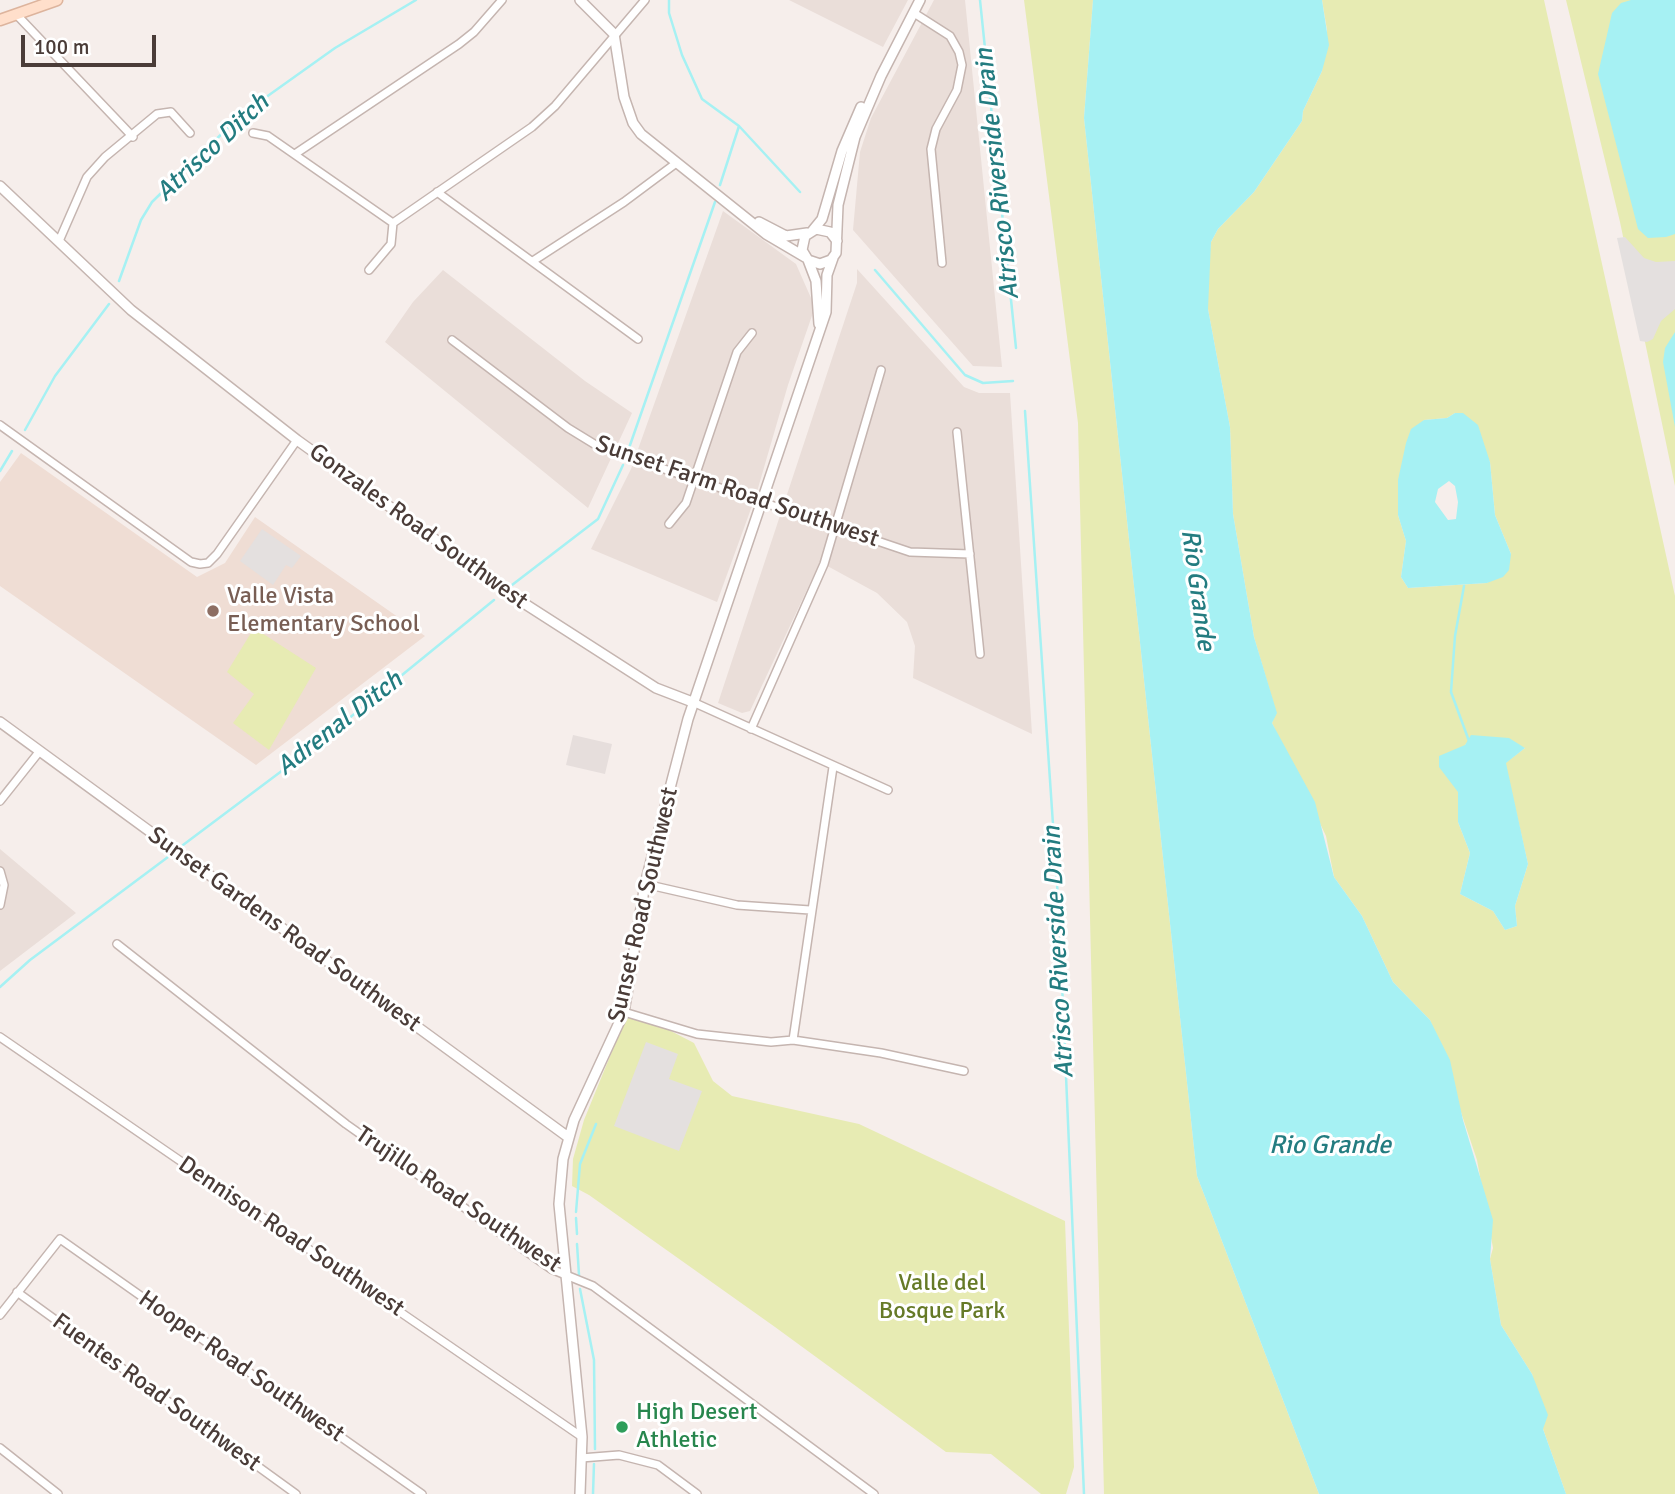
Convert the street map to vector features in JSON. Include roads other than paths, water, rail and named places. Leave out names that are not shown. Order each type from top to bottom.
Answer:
[{"type":"main road","points":[[0,20],[57,0]]},
{"type":"street","points":[[295,154],[459,44],[474,32],[502,0]]},
{"type":"street","points":[[580,0],[614,34],[624,97],[633,124],[651,145],[771,237],[820,264],[833,258],[837,241],[838,205],[850,152],[881,76]]},
{"type":"street","points":[[369,270],[391,244],[393,223],[532,127],[555,106],[645,0]]},
{"type":"street","points":[[807,259],[802,247],[822,219],[836,168],[851,129],[920,0]]},
{"type":"street","points":[[914,13],[950,36],[959,52],[962,65],[957,90],[936,129],[931,149],[942,263]]},
{"type":"street","points":[[16,14],[134,136]]},
{"type":"street","points":[[59,241],[87,177],[105,157],[134,136],[157,114],[171,112],[190,133]]},
{"type":"street","points":[[253,133],[268,136],[393,223]]},
{"type":"street","points":[[533,261],[624,202],[675,164]]},
{"type":"street","name":"Gonzales Road Southwest","points":[[0,186],[96,280],[131,310],[297,440],[522,602],[656,688],[887,790]]},
{"type":"street","points":[[437,192],[638,340]]},
{"type":"street","points":[[738,210],[781,234],[792,237],[811,231],[827,230],[837,241]]},
{"type":"street","name":"Sunset Road Southwest","points":[[580,1494],[582,1437],[559,1204],[568,1137],[624,1012],[645,884],[695,703],[819,326],[826,312],[827,275],[833,258]]},
{"type":"street","name":"Sunset Road Southwest","points":[[807,259],[818,292],[819,326]]},
{"type":"street","points":[[669,524],[683,509],[737,352],[752,333]]},
{"type":"street","name":"Sunset Farm Road Southwest","points":[[452,340],[585,440],[694,480],[910,552],[970,554]]},
{"type":"street","points":[[751,729],[824,564],[881,370]]},
{"type":"street","points":[[1,426],[191,562],[200,564],[208,563],[218,554],[297,440]]},
{"type":"street","points":[[957,432],[980,654]]},
{"type":"street","name":"Sunset Gardens Road Southwest","points":[[0,722],[568,1137]]},
{"type":"street","points":[[0,801],[39,752]]},
{"type":"street","points":[[793,1040],[810,909],[833,767]]},
{"type":"street","points":[[0,872],[4,885],[0,905]]},
{"type":"street","points":[[645,884],[737,905],[810,909]]},
{"type":"street","name":"Trujillo Road Southwest","points":[[117,944],[346,1124],[551,1269],[593,1286],[874,1494]]},
{"type":"street","points":[[624,1012],[697,1034],[771,1042],[793,1040],[881,1053],[964,1071]]},
{"type":"street","name":"Dennison Road Southwest","points":[[0,1037],[582,1437]]},
{"type":"street","name":"Hooper Road Southwest","points":[[17,1292],[60,1239],[422,1494]]},
{"type":"street","points":[[0,1315],[17,1292]]},
{"type":"street","name":"Fuentes Road Southwest","points":[[17,1292],[296,1494]]},
{"type":"street","points":[[0,1448],[58,1494]]},
{"type":"street","points":[[581,1458],[619,1455],[658,1465],[697,1494]]},
{"type":"water","name":"Rio Grande","points":[[1093,0],[1322,0],[1329,45],[1322,71],[1303,111],[1302,121],[1254,192],[1218,229],[1211,242],[1208,309],[1230,427],[1233,514],[1254,637],[1277,713],[1272,723],[1315,802],[1334,877],[1362,916],[1393,982],[1430,1020],[1450,1060],[1463,1120],[1493,1220],[1490,1259],[1501,1325],[1532,1374],[1548,1415],[1543,1429],[1566,1494],[1319,1494],[1197,1176],[1084,118]]},
{"type":"water","points":[[1631,0],[1675,0],[1675,234],[1666,237],[1648,238],[1638,229],[1598,74],[1612,13],[1621,3]]},
{"type":"water","points":[[1675,332],[1675,427],[1663,362],[1665,348]]},
{"type":"water","points":[[1455,413],[1463,413],[1478,425],[1490,462],[1495,515],[1511,554],[1509,570],[1503,577],[1487,583],[1408,588],[1401,577],[1406,541],[1398,515],[1398,480],[1406,443],[1411,429],[1424,420],[1447,418]],"holes":[[[1449,481],[1455,486],[1458,502],[1456,519],[1448,520],[1435,502],[1438,489]]]},
{"type":"water","points":[[1471,735],[1509,738],[1525,748],[1506,763],[1528,864],[1515,906],[1517,926],[1505,930],[1493,911],[1460,894],[1470,853],[1458,822],[1458,792],[1439,767],[1439,756],[1465,745]]},
{"type":"waterway","name":"Atrisco Ditch","points":[[119,281],[141,220],[152,202],[241,115],[335,48],[416,0]]},
{"type":"waterway","points":[[669,0],[669,13],[682,55],[702,99],[739,126],[800,192]]},
{"type":"waterway","name":"Atrisco Riverside Drain","points":[[980,0],[1016,348]]},
{"type":"waterway","name":"Adrenal Ditch","points":[[720,185],[739,126]]},
{"type":"waterway","name":"Adrenal Ditch","points":[[629,448],[715,202]]},
{"type":"waterway","points":[[875,270],[965,375],[983,383],[1013,381]]},
{"type":"waterway","name":"Atrisco Ditch","points":[[25,430],[55,376],[109,304]]},
{"type":"waterway","name":"Atrisco Riverside Drain","points":[[1025,411],[1059,913],[1084,1494]]},
{"type":"waterway","name":"Atrisco Ditch","points":[[0,471],[12,451]]},
{"type":"waterway","name":"Adrenal Ditch","points":[[512,585],[598,519],[623,465]]},
{"type":"waterway","points":[[1464,586],[1455,636],[1451,692],[1469,741]]},
{"type":"waterway","name":"Adrenal Ditch","points":[[183,845],[315,746],[494,600]]},
{"type":"waterway","name":"Adrenal Ditch","points":[[0,987],[30,960],[168,857]]},
{"type":"waterway","points":[[576,1212],[580,1164],[596,1124]]},
{"type":"waterway","points":[[576,1218],[577,1234]]},
{"type":"waterway","points":[[577,1244],[579,1275]]},
{"type":"waterway","points":[[580,1289],[594,1360],[595,1449]]},
{"type":"waterway","points":[[593,1494],[594,1464]]},
{"type":"place","name":"Valle Vista Elementary School","points":[[213,611]]},
{"type":"place","name":"High Desert Athletic","points":[[622,1427]]},
{"type":"park label","name":"Valle del Bosque Park","points":[[942,1298]]}]
